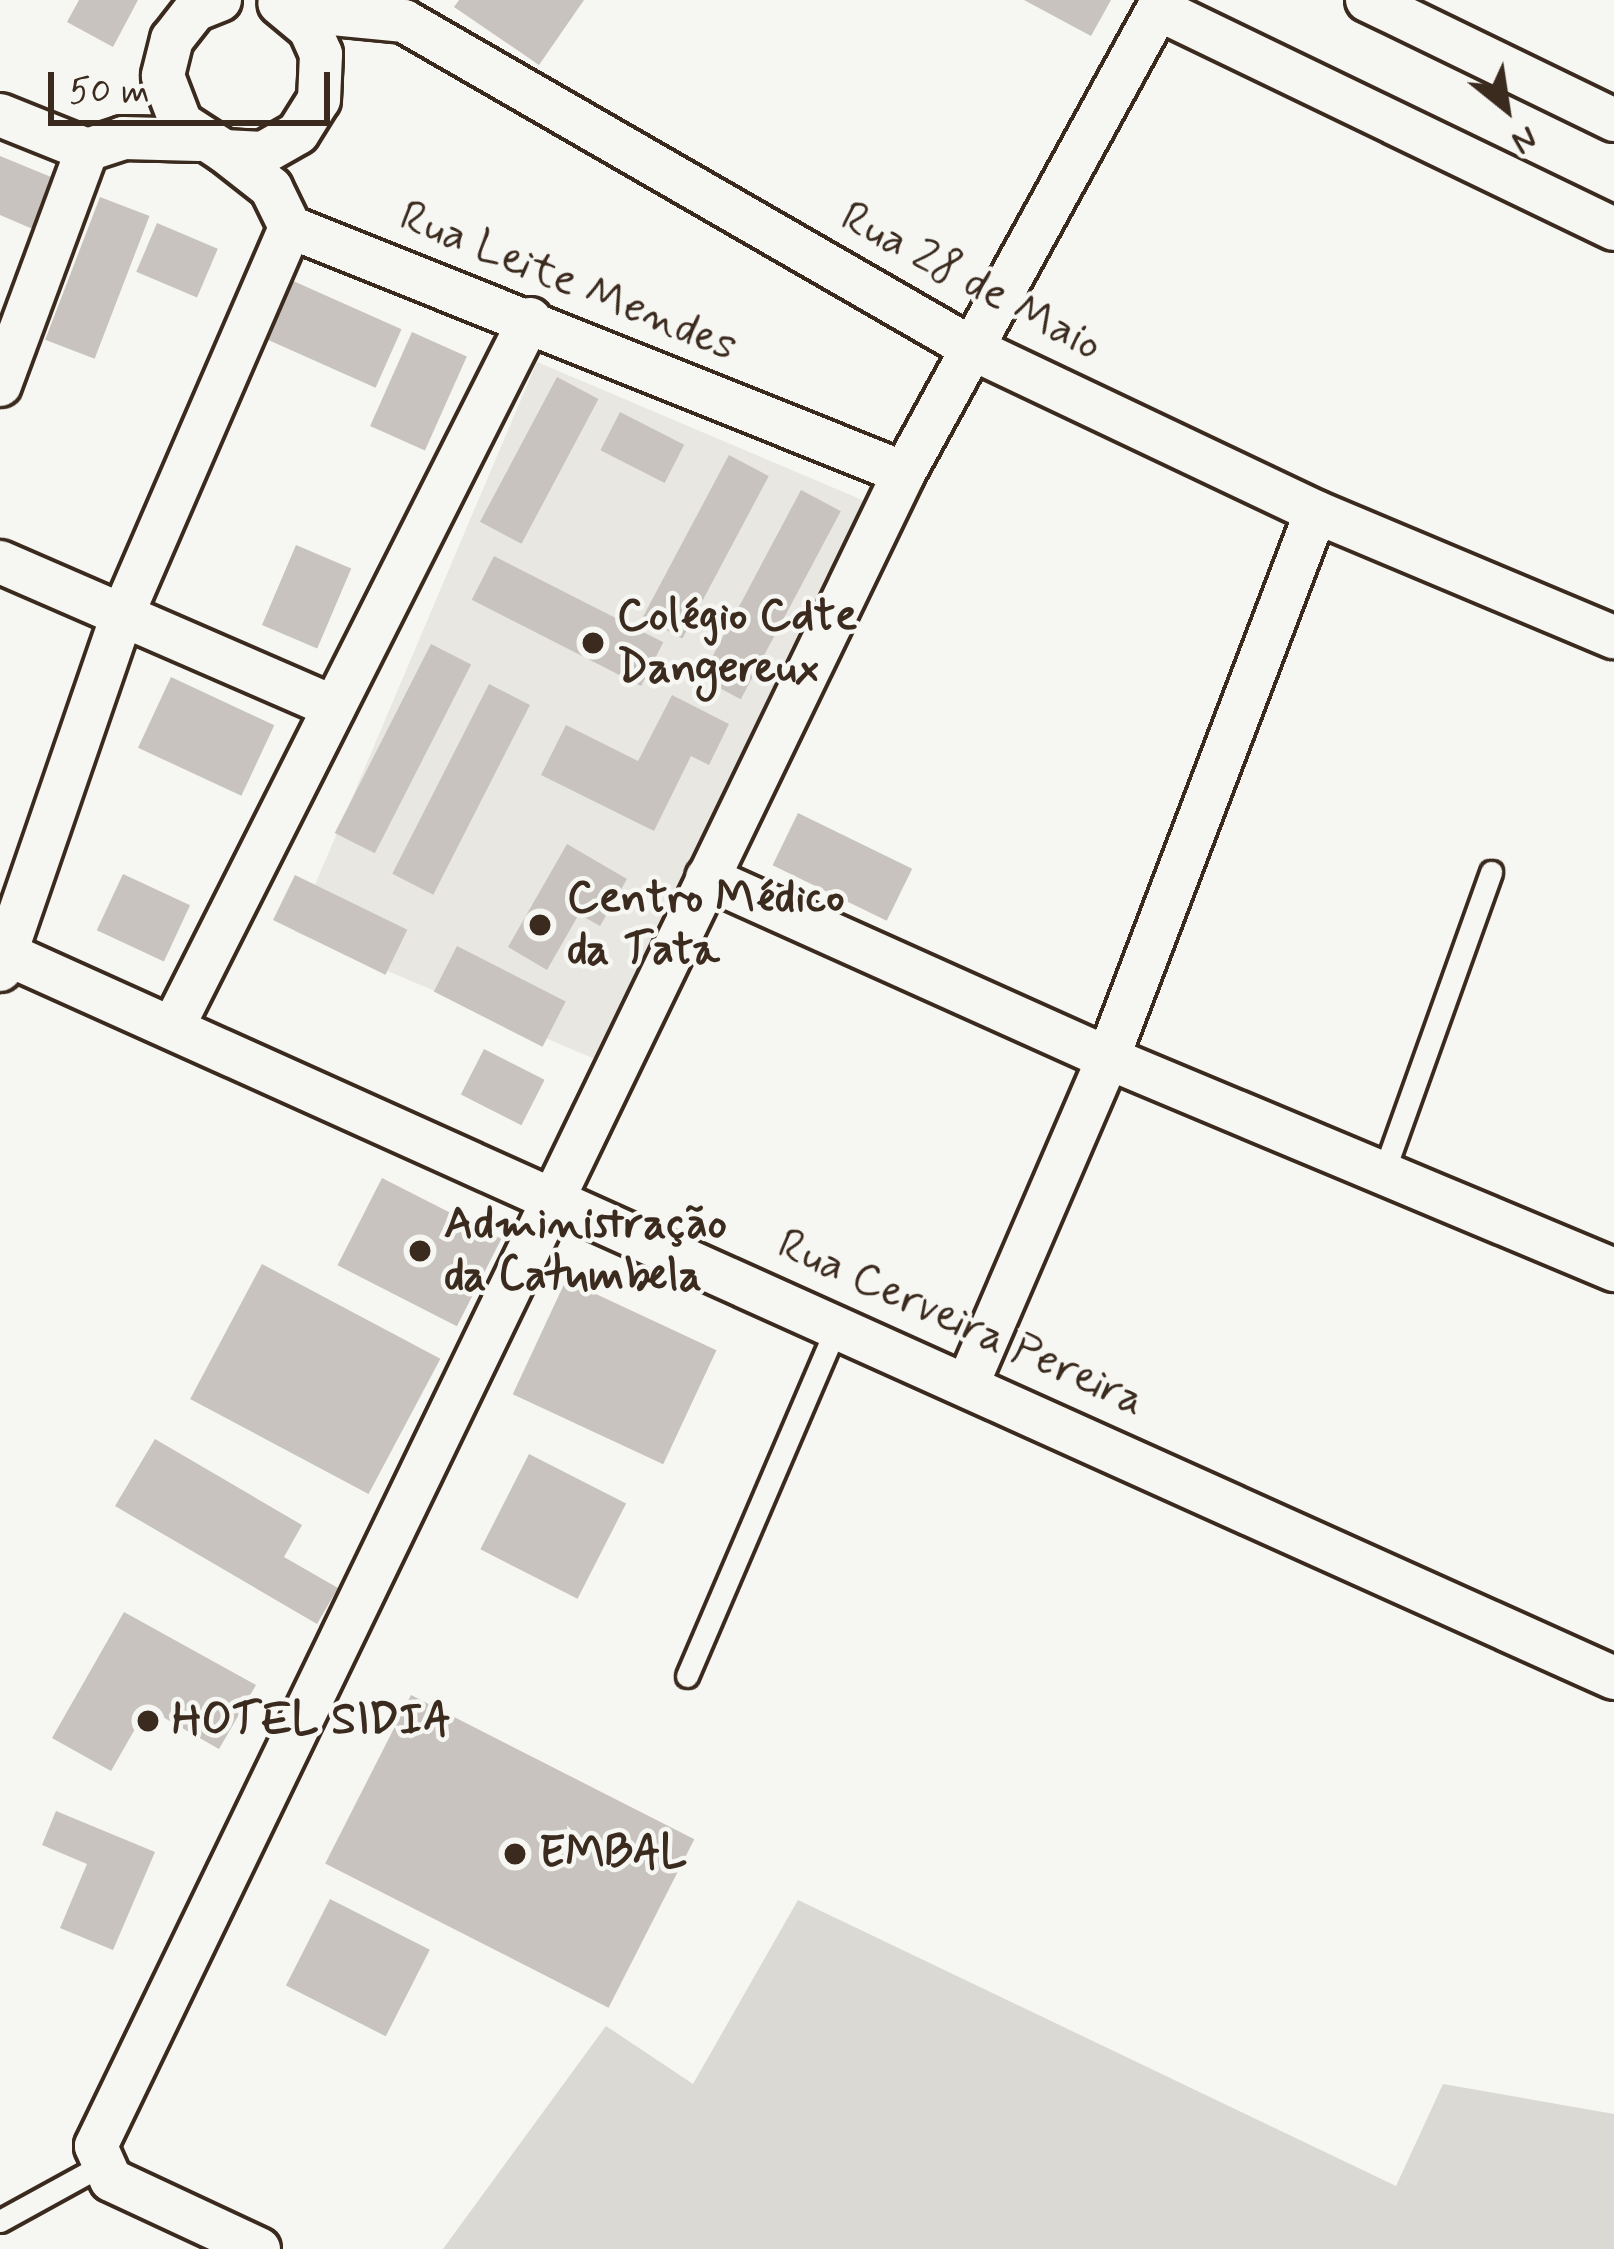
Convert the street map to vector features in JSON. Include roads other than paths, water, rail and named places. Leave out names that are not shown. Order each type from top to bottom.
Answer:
[{"type":"street","points":[[0,386],[105,144],[164,76],[172,39],[195,10],[220,0]]},
{"type":"street","points":[[1367,0],[1614,120]]},
{"type":"street","points":[[259,2249],[112,2180],[100,2166],[96,2146],[550,1193],[904,473],[976,350],[1160,4],[1614,229]]},
{"type":"street","points":[[282,5],[310,29],[323,81]]},
{"type":"street","name":"Rua 28 de Maio","points":[[282,5],[398,15],[976,350],[1316,512],[1614,637]]},
{"type":"street","points":[[271,188],[323,81],[398,15]]},
{"type":"street","points":[[2,958],[122,616],[290,227],[271,188],[181,123],[164,76]]},
{"type":"street","points":[[0,115],[105,144],[212,146],[262,153],[298,133]]},
{"type":"street","name":"Rua Leite Mendes","points":[[290,227],[530,319],[904,473]]},
{"type":"street","points":[[173,1027],[530,319]]},
{"type":"street","points":[[969,1381],[1108,1058],[1316,512]]},
{"type":"street","points":[[0,562],[334,707]]},
{"type":"street","points":[[707,878],[1108,1058],[1614,1270]]},
{"type":"street","name":"Rua Cerveira Pereira","points":[[2,958],[173,1027],[550,1193],[1614,1678]]},
{"type":"lane","points":[[1383,1174],[1491,872]]},
{"type":"lane","points":[[688,1676],[838,1322]]},
{"type":"lane","points":[[0,2221],[100,2166]]},
{"type":"place","name":"Colégio Cdte Dangereux","points":[[593,643]]},
{"type":"place","name":"Centro Médico da Tata","points":[[540,925]]},
{"type":"place","name":"Administração da Catumbela","points":[[420,1251]]},
{"type":"place","name":"HOTEL SIDIA","points":[[148,1721]]},
{"type":"place","name":"EMBAL","points":[[515,1854]]}]
